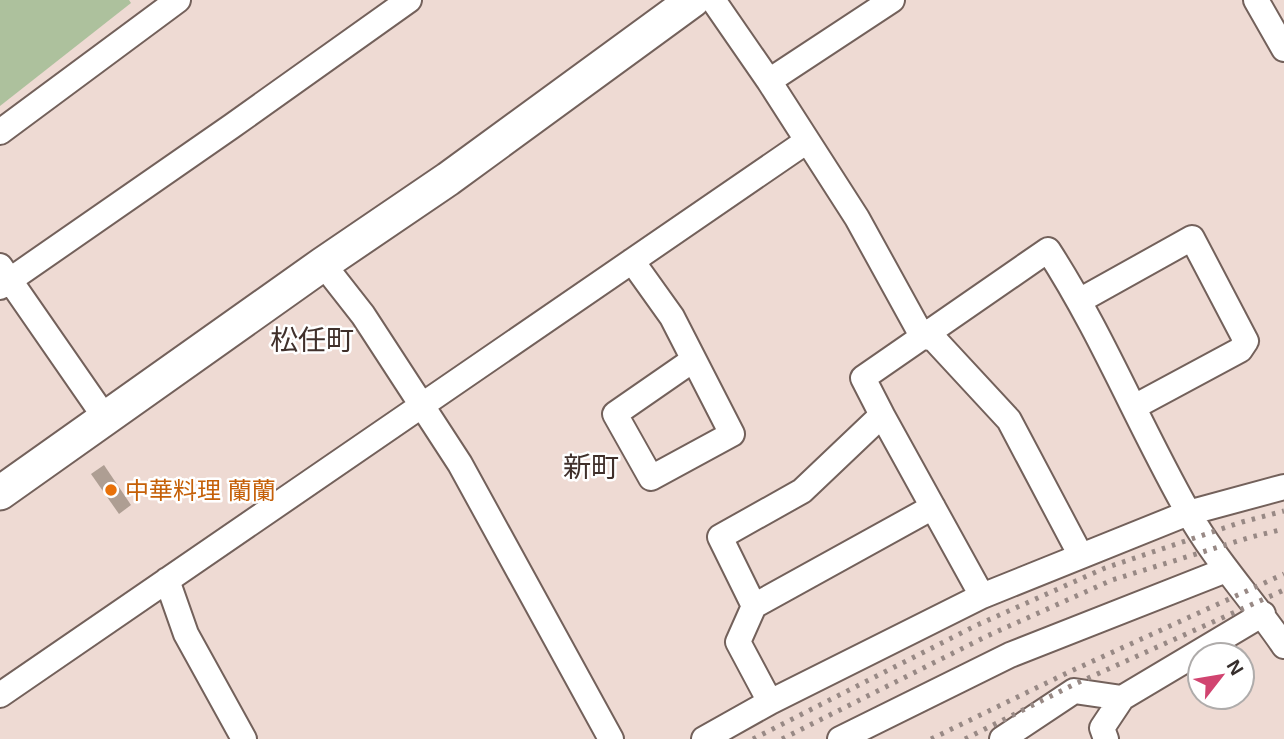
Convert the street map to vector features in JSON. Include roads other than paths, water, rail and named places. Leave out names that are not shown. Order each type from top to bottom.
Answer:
[{"type":"main road","points":[[0,493],[323,264],[448,179],[696,1]]},
{"type":"street","points":[[0,132],[178,0]]},
{"type":"street","points":[[106,419],[3,278],[233,126],[409,0]]},
{"type":"street","points":[[769,81],[892,0]]},
{"type":"street","points":[[1256,0],[1284,49]]},
{"type":"street","points":[[696,1],[769,81],[857,218],[922,336]]},
{"type":"street","points":[[0,695],[807,141]]},
{"type":"street","points":[[1079,301],[1192,238],[1246,341],[1240,350],[1134,407]]},
{"type":"street","points":[[982,596],[863,378],[1048,250],[1079,301],[1188,513],[1226,570],[1263,614],[1284,646]]},
{"type":"street","points":[[632,261],[672,317],[732,434],[651,478],[615,414],[693,360]]},
{"type":"street","points":[[323,264],[363,315],[460,464],[611,739]]},
{"type":"street","points":[[922,336],[934,338],[1009,420],[1081,556]]},
{"type":"street","points":[[754,606],[720,537],[802,491],[882,415]]},
{"type":"street","points":[[704,739],[770,702],[982,596],[1188,513],[1284,487]]},
{"type":"street","points":[[770,702],[738,642],[754,606],[933,507]]},
{"type":"street","points":[[840,739],[1010,655],[1226,570]]},
{"type":"street","points":[[167,580],[186,634],[244,739]]},
{"type":"street","points":[[1106,739],[1102,728],[1122,698],[1263,614]]},
{"type":"street","points":[[1002,739],[1074,691],[1122,698]]},
{"type":"railway","points":[[753,739],[975,626],[1105,568],[1242,522],[1284,511]]},
{"type":"railway","points":[[782,739],[987,636],[1112,580],[1284,529]]},
{"type":"railway","points":[[931,739],[1069,672],[1284,574]]},
{"type":"railway","points":[[965,739],[1075,684],[1284,590]]},
{"type":"place","name":"中華料理 蘭蘭","points":[[111,490]]},
{"type":"district","name":"松任町","points":[[312,340]]},
{"type":"district","name":"新町","points":[[591,467]]}]
